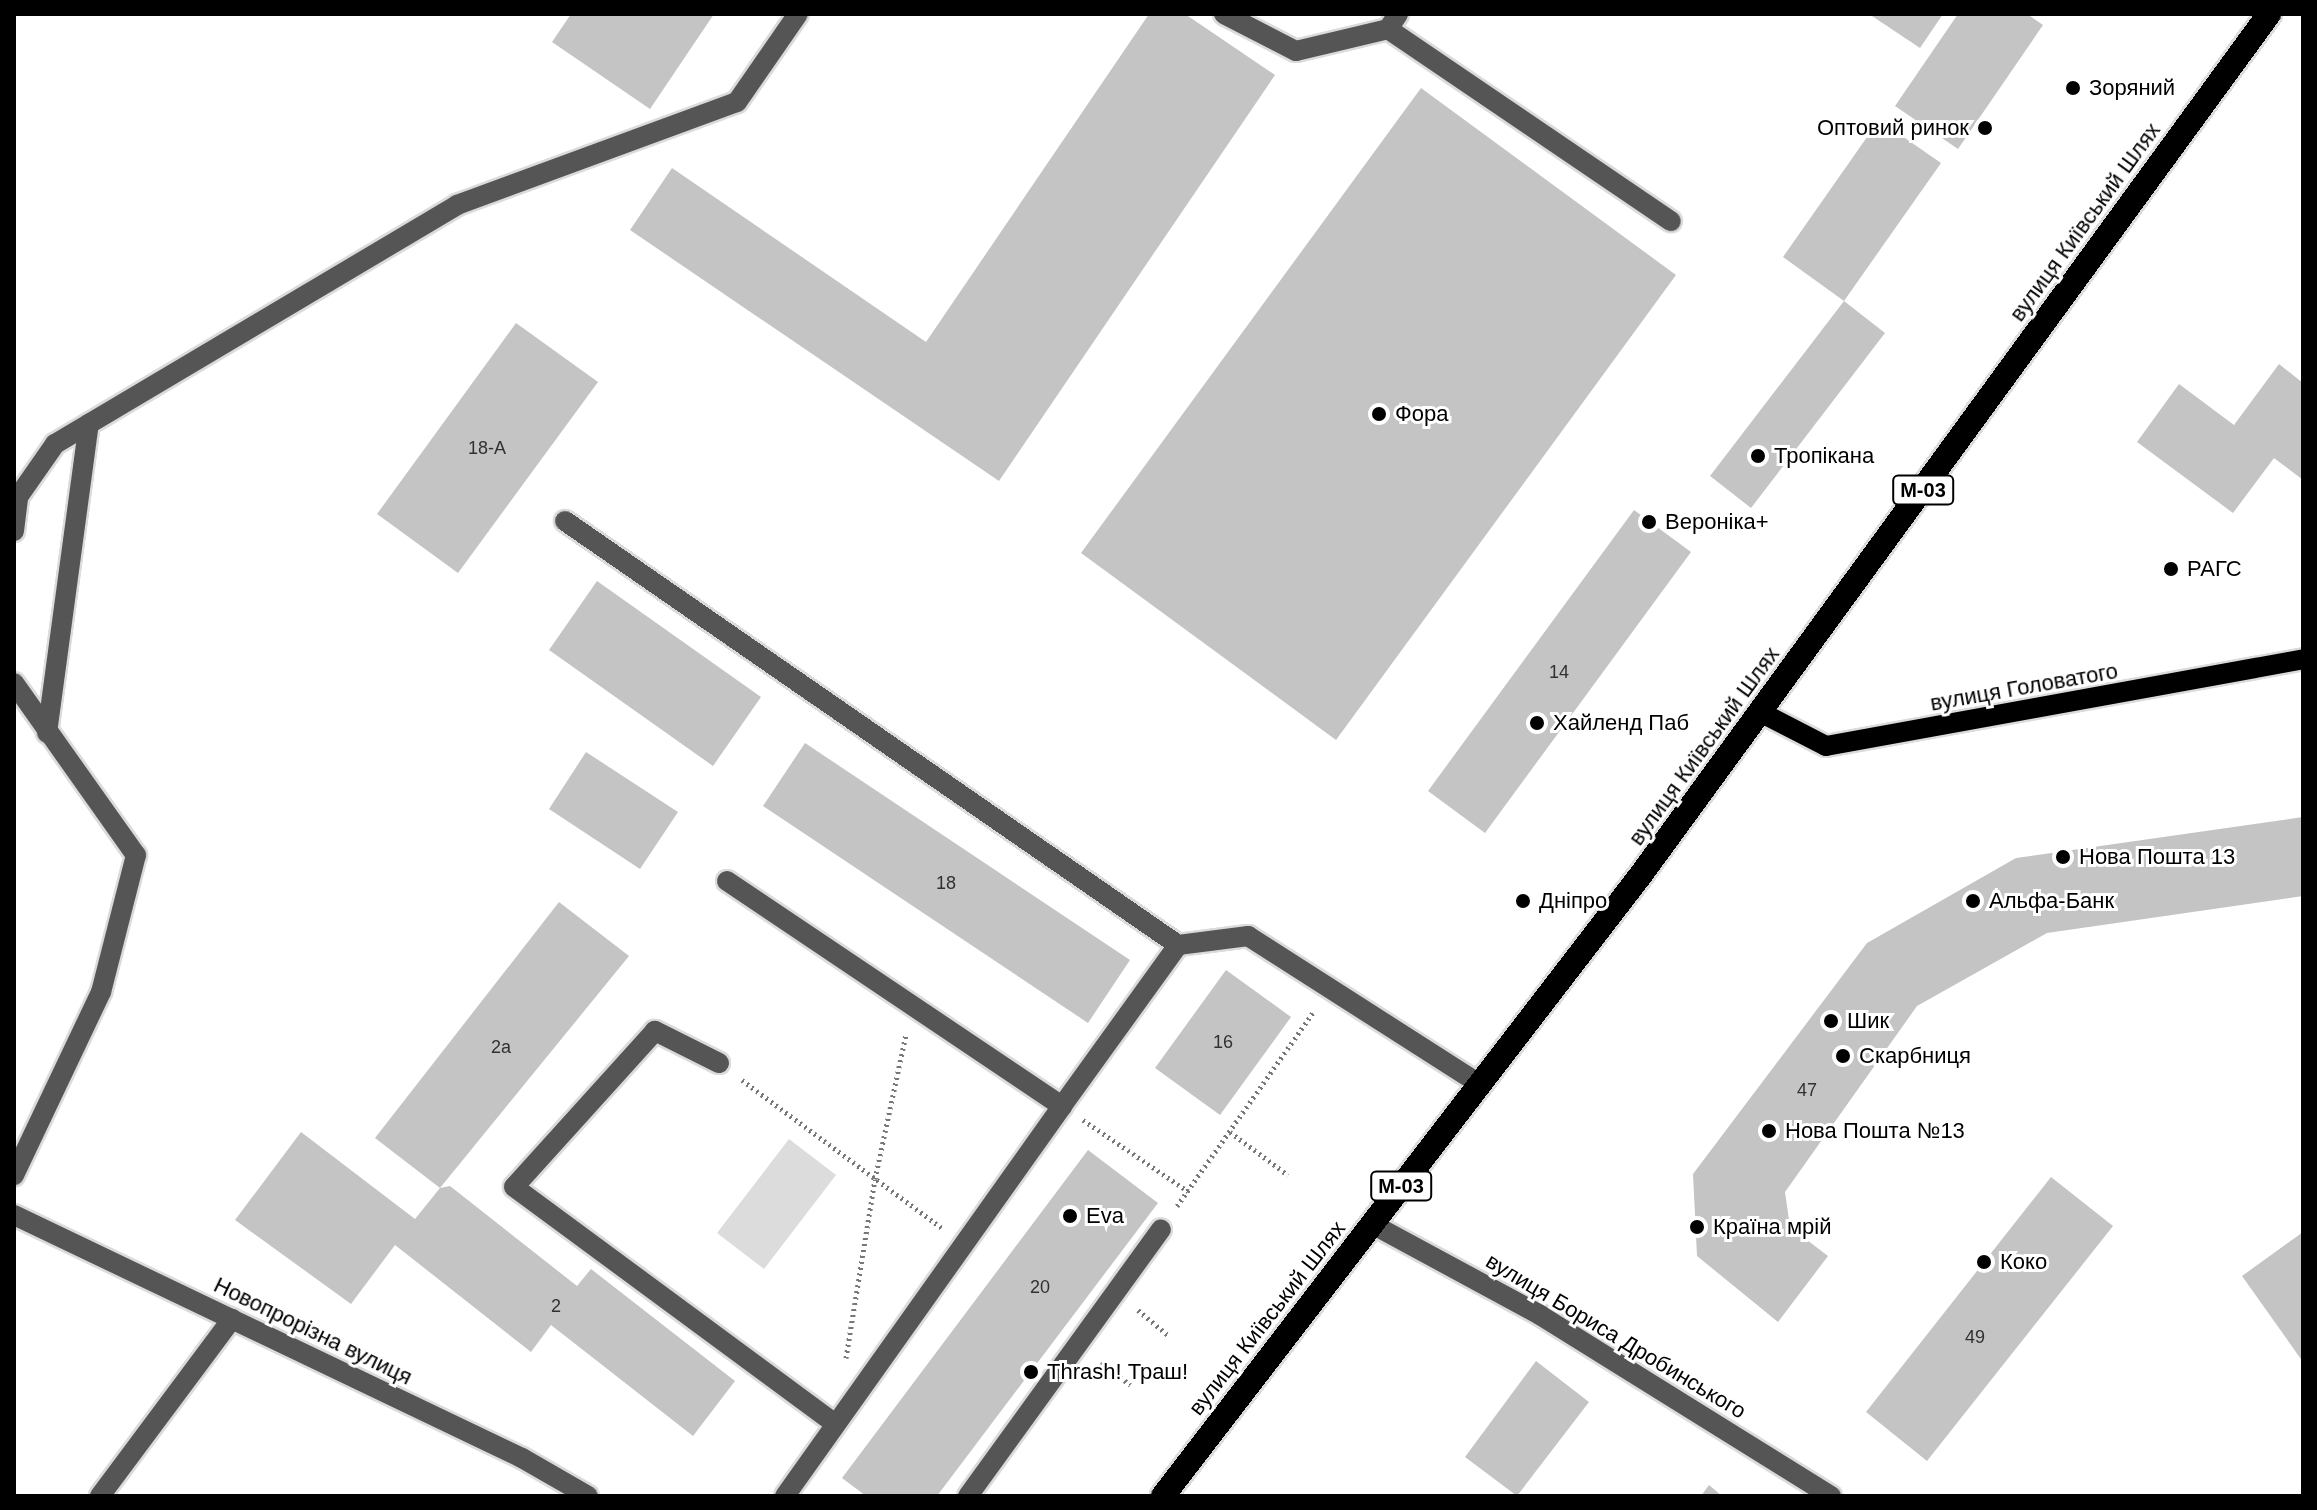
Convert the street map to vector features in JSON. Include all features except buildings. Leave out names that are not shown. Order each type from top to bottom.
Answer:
[{"type":"highway","name":"вулиця Київський Шлях","points":[[1163,1496],[1760,712],[2269,14]]},
{"type":"main road","name":"вулиця Головатого","points":[[1760,712],[1826,746],[2303,659]]},
{"type":"street","points":[[14,531],[18,497],[55,444],[457,205],[737,102],[798,14]]},
{"type":"street","points":[[1224,14],[1296,51],[1393,21],[1671,221]]},
{"type":"street","points":[[47,733],[89,424]]},
{"type":"street","points":[[565,521],[1178,945],[1248,936],[1332,986],[1479,1084]]},
{"type":"street","points":[[14,683],[136,855],[101,992],[14,1175]]},
{"type":"street","points":[[727,881],[1062,1106]]},
{"type":"street","points":[[785,1496],[1178,945]]},
{"type":"street","points":[[719,1063],[655,1031],[514,1187],[835,1424]]},
{"type":"street","name":"Новопрорізна вулиця","points":[[14,1215],[522,1458],[588,1496]]},
{"type":"street","name":"вулиця Бориса Дробинського","points":[[1372,1224],[1540,1315],[1831,1496]]},
{"type":"street","points":[[968,1496],[1161,1229]]},
{"type":"street","points":[[100,1496],[232,1319]]},
{"type":"path","points":[[1161,1229],[1332,986]]},
{"type":"path","points":[[845,1363],[875,1179],[912,1005]]},
{"type":"path","points":[[719,1063],[964,1244]]},
{"type":"path","points":[[1062,1106],[1188,1191]]},
{"type":"path","points":[[1230,1132],[1288,1175]]},
{"type":"path","points":[[1116,1292],[1168,1335]]},
{"type":"path","points":[[1078,1344],[1130,1385]]},
{"type":"shaded area","points":[[789,1139],[836,1175],[764,1269],[717,1233]]},
{"type":"place","name":"Зоряний","points":[[2073,88]]},
{"type":"place","name":"Оптовий ринок","points":[[1985,128]]},
{"type":"place","name":"Фора","points":[[1379,414]]},
{"type":"place","name":"Тропікана","points":[[1758,456]]},
{"type":"place","name":"Вероніка+","points":[[1649,522]]},
{"type":"place","name":"РАГС","points":[[2171,569]]},
{"type":"place","name":"Хайленд Паб","points":[[1537,723]]},
{"type":"place","name":"Нова Пошта 13","points":[[2063,857]]},
{"type":"place","name":"Дніпро","points":[[1523,901]]},
{"type":"place","name":"Альфа-Банк","points":[[1973,901]]},
{"type":"place","name":"Шик","points":[[1831,1021]]},
{"type":"place","name":"Скарбниця","points":[[1843,1056]]},
{"type":"place","name":"Нова Пошта №13","points":[[1769,1131]]},
{"type":"place","name":"Eva","points":[[1070,1216]]},
{"type":"place","name":"Країна мрій","points":[[1697,1227]]},
{"type":"place","name":"Коко","points":[[1984,1262]]},
{"type":"place","name":"Thrash! Траш!","points":[[1031,1372]]}]
